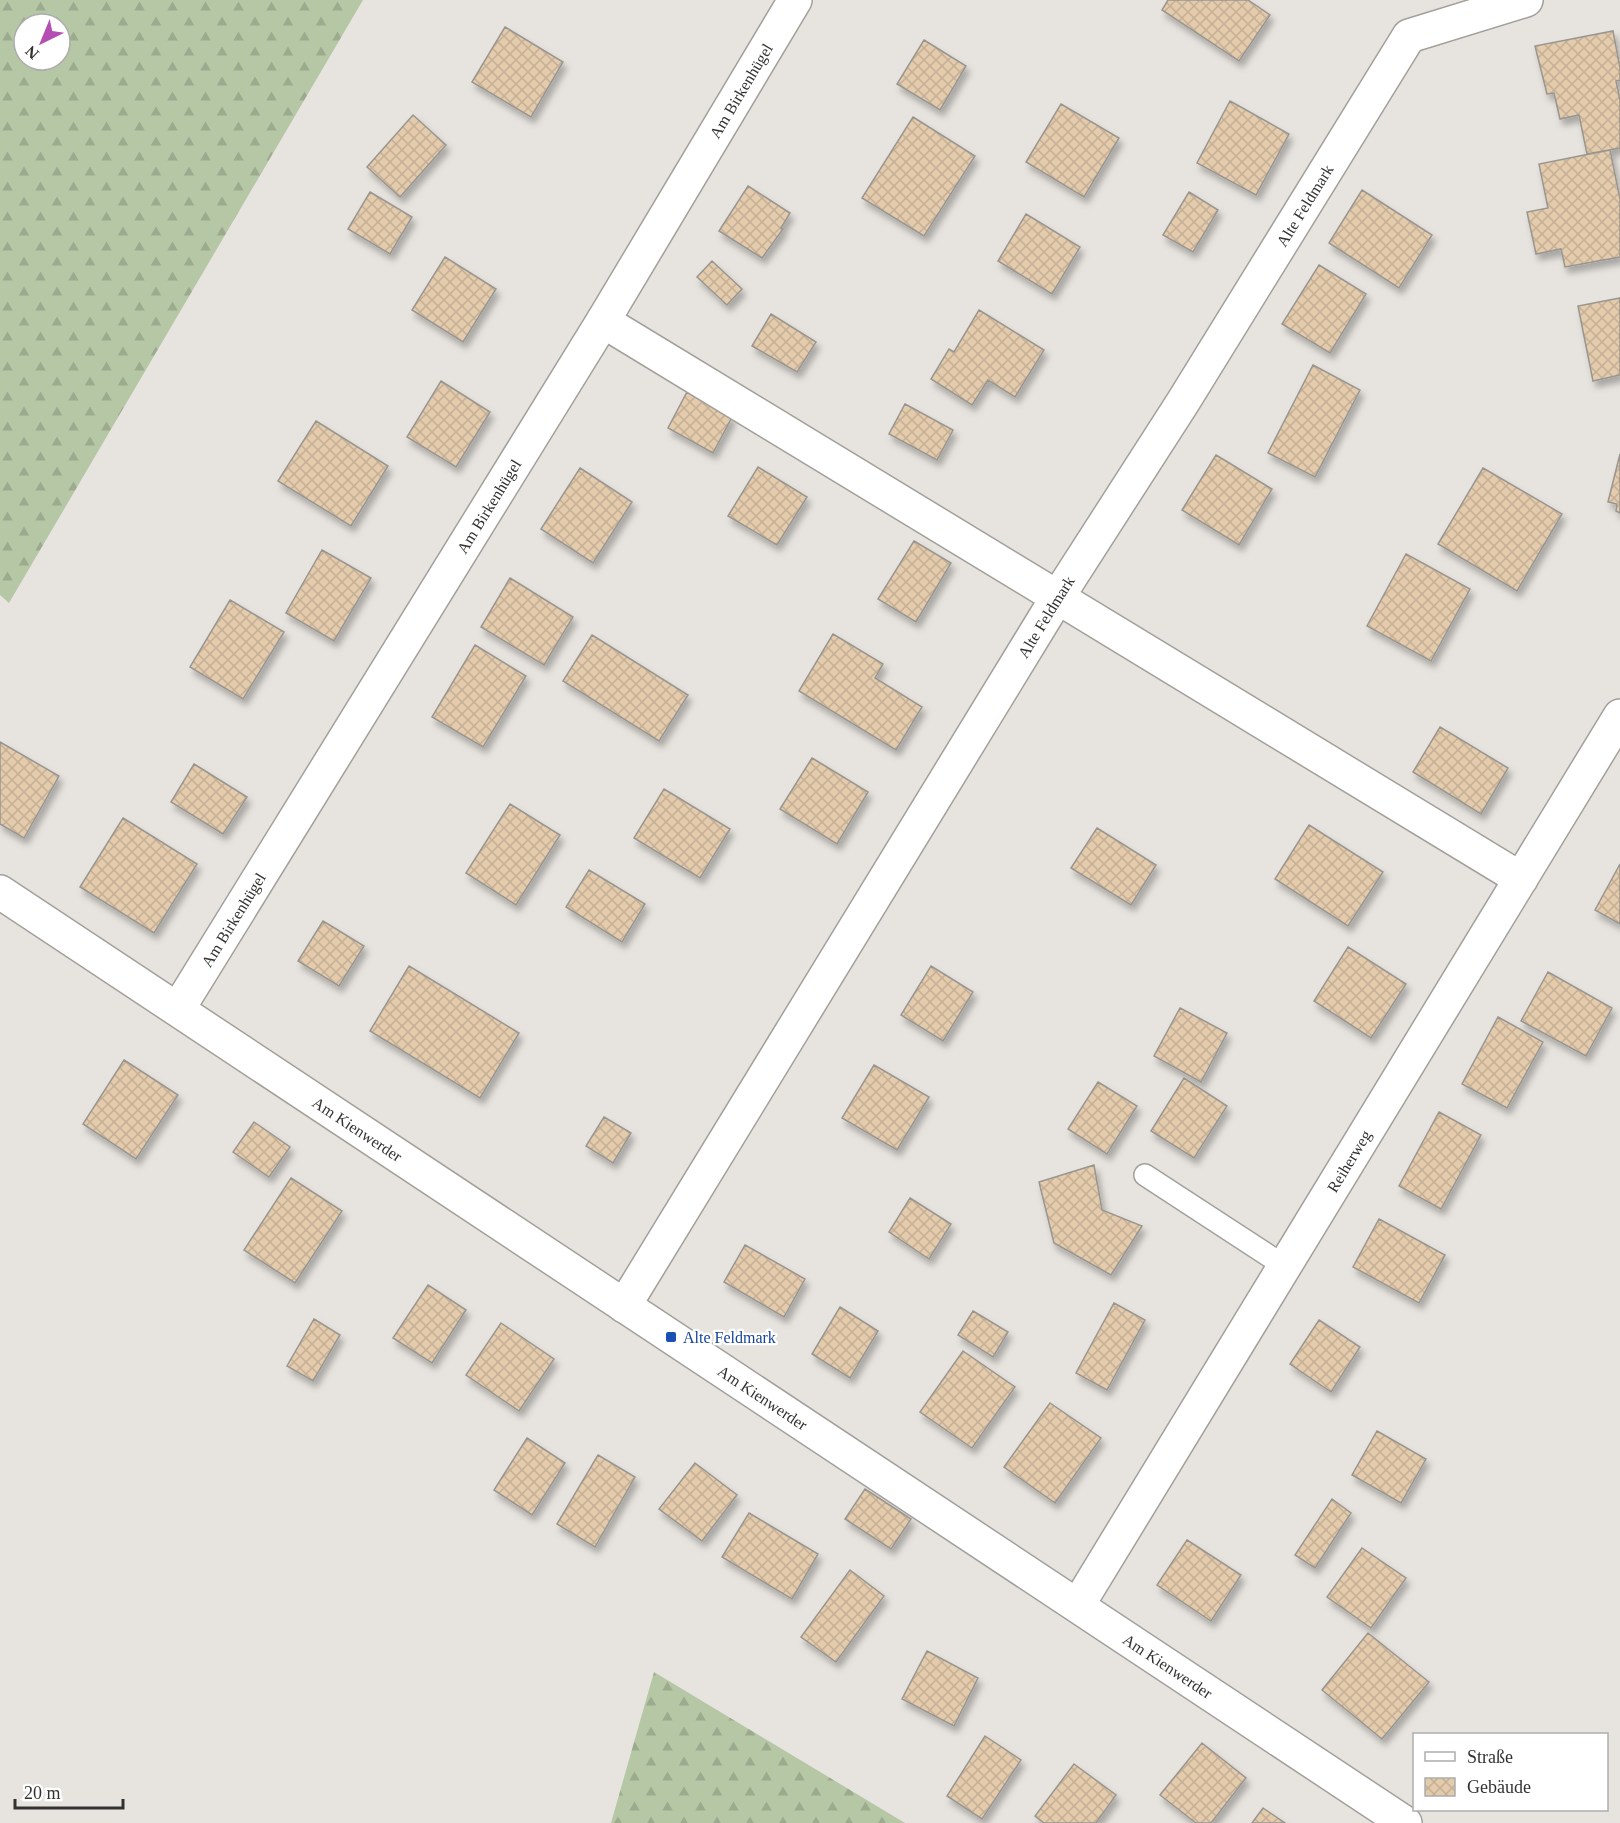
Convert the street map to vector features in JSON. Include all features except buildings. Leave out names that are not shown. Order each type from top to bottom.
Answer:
[{"type":"street","name":"Am Birkenhügel","points":[[178,1009],[616,329],[795,0]]},
{"type":"street","name":"Alte Feldmark","points":[[624,1306],[1057,598],[1183,402],[1409,36],[1526,0]]},
{"type":"street","points":[[616,329],[1521,879]]},
{"type":"street","name":"Reiherweg","points":[[1078,1605],[1620,716]]},
{"type":"street","name":"Am Kienwerder","points":[[0,892],[1405,1823]]},
{"type":"lane","points":[[1145,1175],[1286,1267]]},
{"type":"green space","points":[[0,0],[363,0],[9,603],[0,595]]},
{"type":"green space","points":[[654,1672],[905,1823],[611,1823]]},
{"type":"place","name":"Alte Feldmark","points":[[671,1337]]}]
